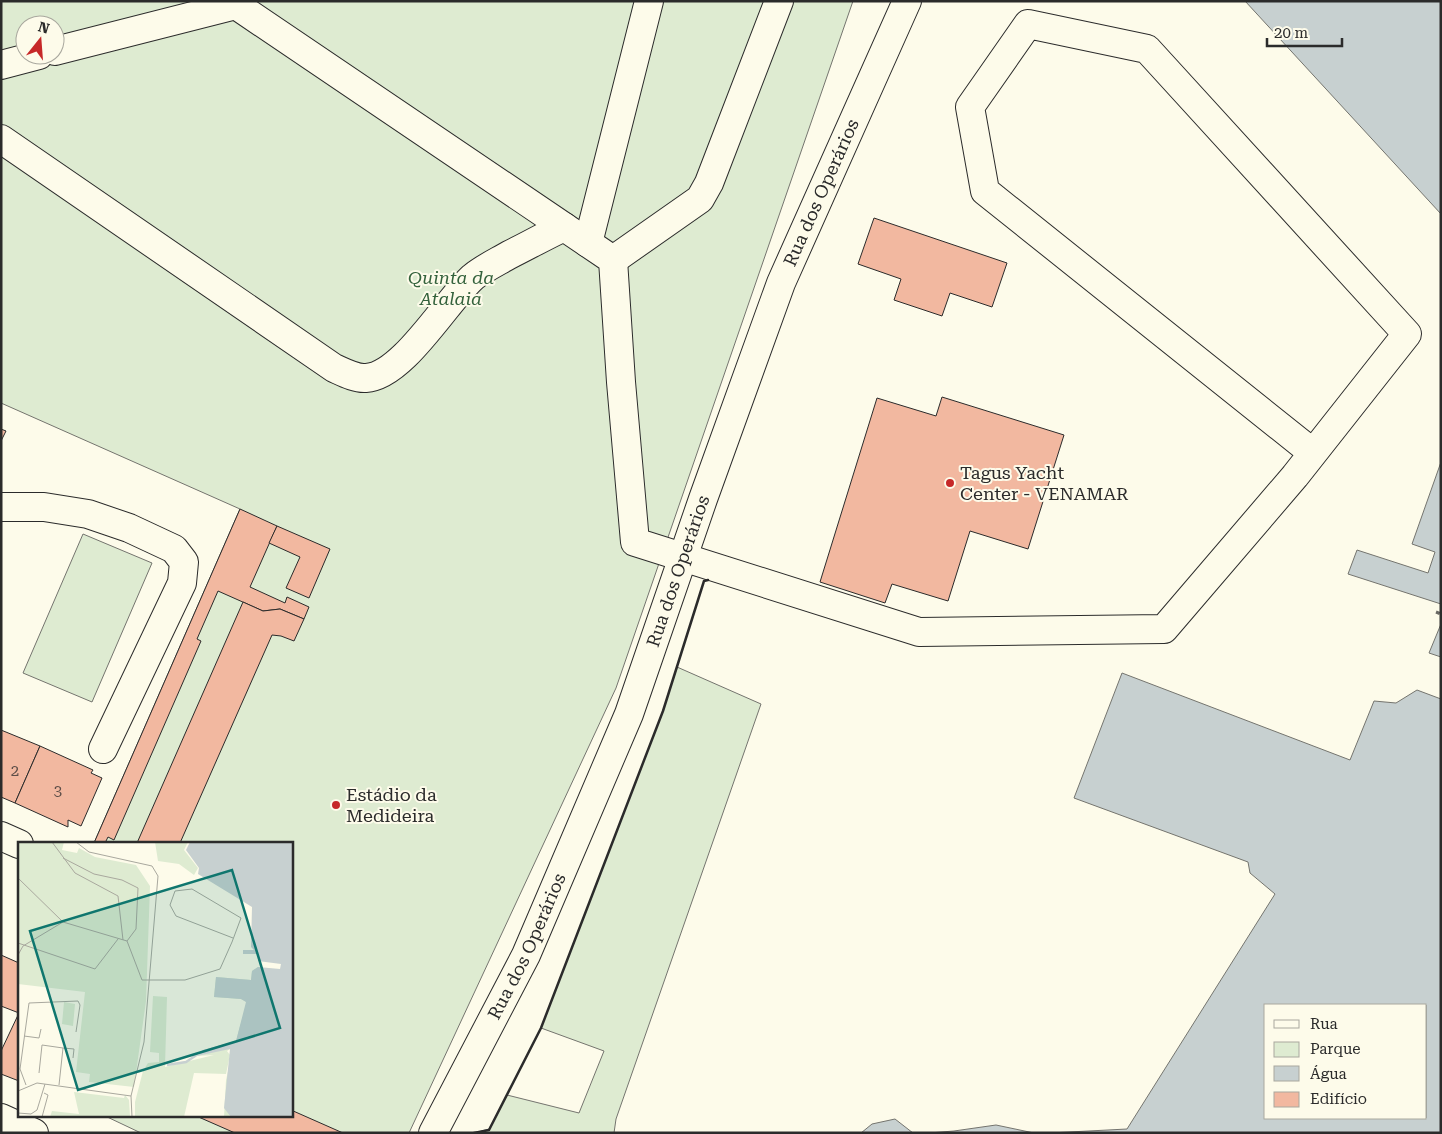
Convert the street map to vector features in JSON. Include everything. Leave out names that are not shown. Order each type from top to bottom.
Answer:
[{"type":"street","points":[[588,243],[648,1]]},
{"type":"street","points":[[613,260],[700,199],[709,183],[778,1]]},
{"type":"street","name":"Rua dos Operários","points":[[432,1133],[526,955],[629,714],[781,283],[907,1]]},
{"type":"street","points":[[65,48],[235,3],[613,260]]},
{"type":"street","points":[[613,260],[621,382],[635,542],[919,632],[1164,629],[1295,476],[1407,334],[1147,49],[1028,24],[970,107],[985,191],[1313,453]]},
{"type":"street","points":[[1,65],[15,61]]},
{"type":"street","points":[[1,138],[334,368],[366,379],[379,375],[393,366],[473,278],[489,266],[564,227]]},
{"type":"street","points":[[1,507],[44,507],[88,514],[138,532],[174,549],[184,562],[182,583],[103,749]]},
{"type":"street","points":[[1,836],[18,844]]},
{"type":"street","points":[[1,1118],[34,1133]]},
{"type":"path","points":[[1436,612],[1441,614]]},
{"type":"green space","name":"Quinta da Atalaia","points":[[1,1],[853,1],[616,688],[409,1133],[141,1133],[105,1116],[292,1116],[292,842],[94,842],[240,509],[1,403]]},
{"type":"green space","points":[[83,534],[152,563],[92,702],[23,673]]},
{"type":"green space","points":[[677,667],[761,704],[616,1119],[614,1133],[474,1133],[489,1129],[507,1095],[579,1113],[604,1051],[541,1028],[663,711]]},
{"type":"water","points":[[1245,1],[1441,1],[1441,214]]},
{"type":"water","points":[[1441,462],[1441,604],[1348,574],[1357,550],[1428,573],[1435,552],[1412,544]]},
{"type":"water","points":[[1441,624],[1441,657],[1429,653]]},
{"type":"water","points":[[1122,673],[1350,760],[1374,701],[1396,703],[1417,690],[1441,699],[1441,1133],[1050,1133],[1127,1129],[1275,894],[1250,873],[1248,862],[1074,798]]},
{"type":"water","points":[[895,1119],[913,1133],[861,1133],[872,1124]]},
{"type":"water","points":[[996,1125],[1034,1133],[929,1133],[954,1131]]},
{"type":"building","points":[[874,218],[1007,263],[992,307],[950,293],[942,316],[894,300],[901,279],[858,264]]},
{"type":"building","name":"Tagus Yacht Center - VENAMAR","points":[[942,397],[1064,435],[1028,549],[970,531],[948,601],[892,584],[885,603],[820,582],[877,398],[936,416]]},
{"type":"building","points":[[1,429],[6,431],[1,441]]},
{"type":"building","points":[[240,509],[277,526],[250,587],[285,603],[287,597],[309,607],[304,619],[280,609],[263,611],[218,591],[197,639],[201,641],[114,840],[108,837],[106,842],[94,842]]},
{"type":"building","points":[[277,526],[330,549],[309,598],[286,588],[300,557],[269,543]]},
{"type":"building","points":[[243,602],[263,611],[280,609],[304,619],[294,641],[272,635],[180,842],[137,842]]},
{"type":"building","points":[[1,730],[40,746],[15,803],[1,797]]},
{"type":"building","points":[[40,746],[93,770],[91,773],[102,778],[81,826],[68,820],[68,827],[15,803]]},
{"type":"building","points":[[1,955],[18,963],[18,1013],[1,1006]]},
{"type":"building","points":[[18,1015],[18,1081],[1,1074],[1,1051]]},
{"type":"building","points":[[292,1110],[343,1133],[235,1133],[196,1116],[292,1116]]},
{"type":"wall","points":[[474,1133],[489,1130],[541,1028],[663,711],[704,581],[708,580]]},
{"type":"place","name":"Tagus Yacht Center - VENAMAR","points":[[950,483]]},
{"type":"place","name":"Estádio da Medideira","points":[[336,805]]}]
